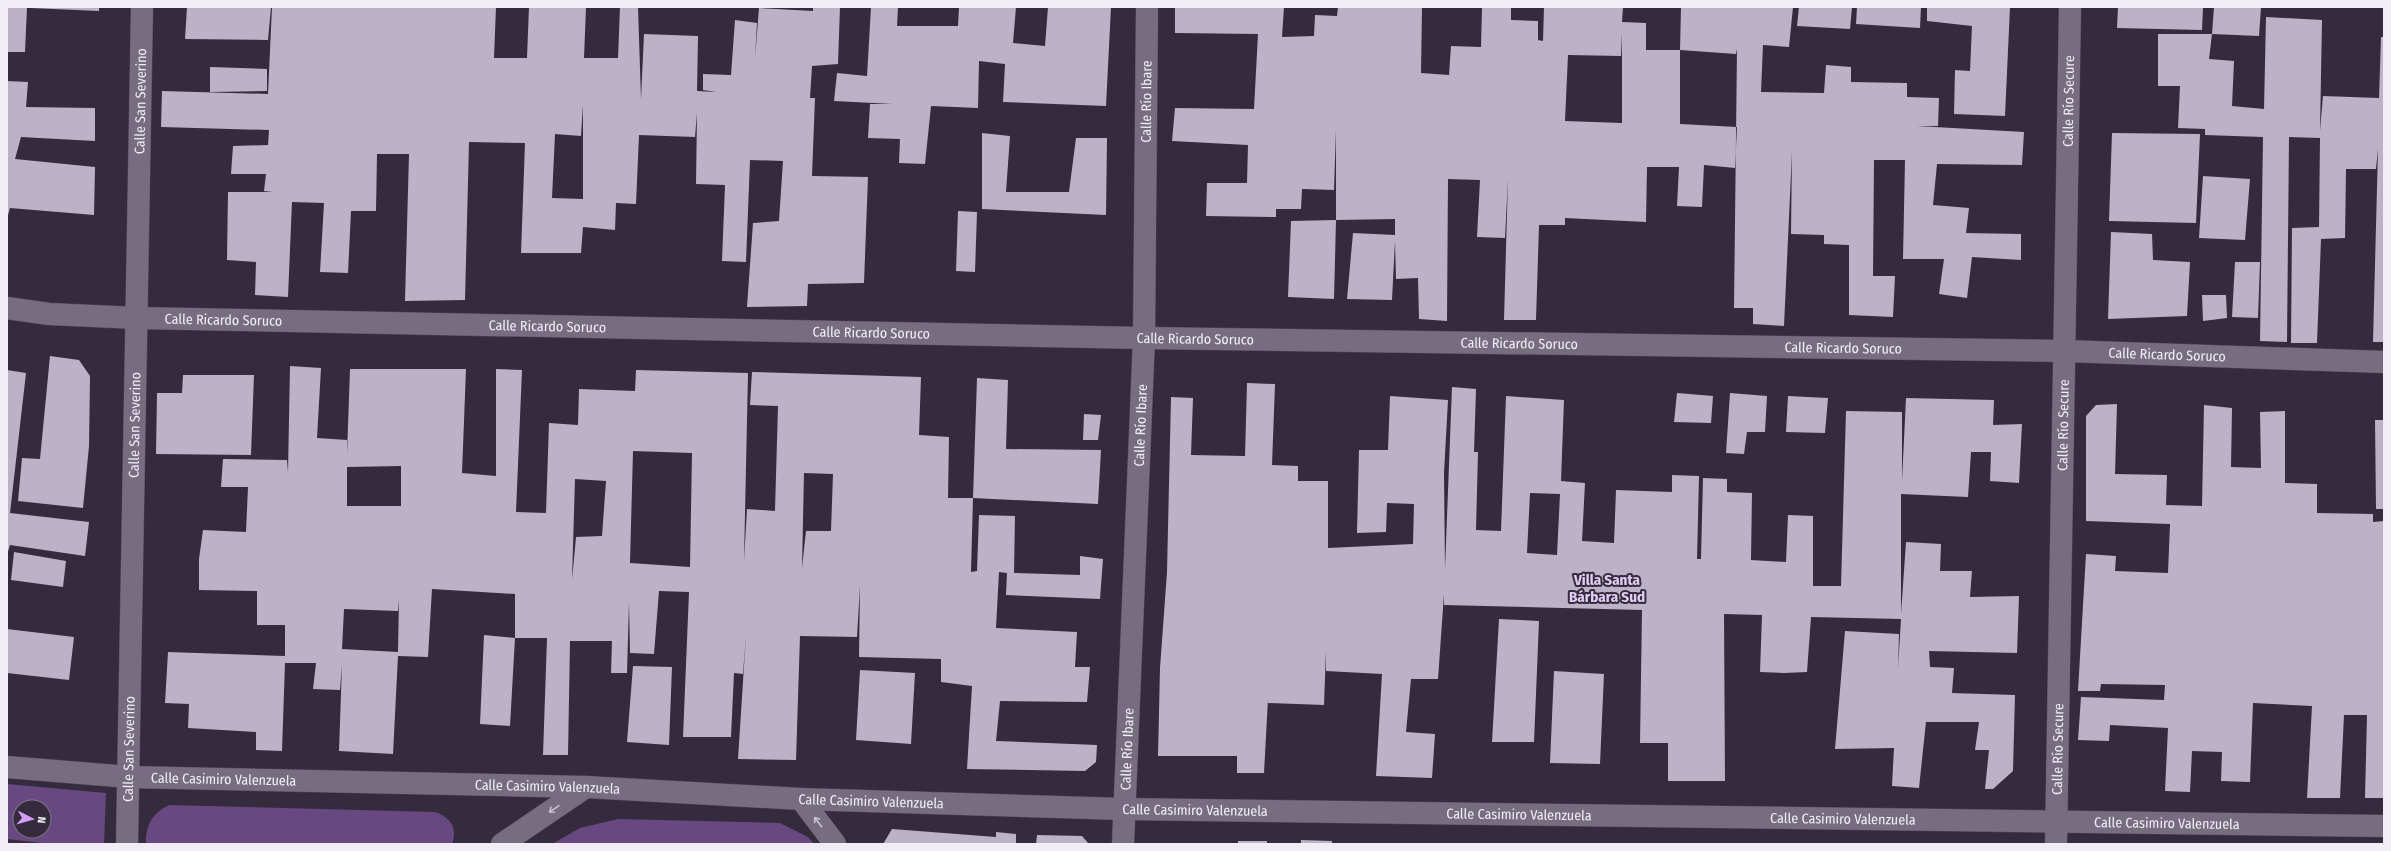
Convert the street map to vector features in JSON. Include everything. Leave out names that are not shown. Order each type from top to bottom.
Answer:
[{"type":"street","name":"Calle San Severino","points":[[127,844],[142,7]]},
{"type":"street","name":"Calle Río Ibare","points":[[1123,844],[1123,809],[1144,338],[1147,7]]},
{"type":"street","name":"Calle Río Secure","points":[[2056,844],[2058,821],[2070,7]]},
{"type":"street","name":"Calle Ricardo Soruco","points":[[7,308],[49,314],[137,318],[1144,338],[2065,352],[2384,362]]},
{"type":"street","name":"Calle Casimiro Valenzuela","points":[[7,767],[129,777],[586,787],[801,799],[1123,809],[2384,826]]},
{"type":"street","points":[[502,844],[586,787]]},
{"type":"street","points":[[801,799],[835,844]]},
{"type":"shaded area","points":[[7,784],[106,793],[104,844],[51,844],[7,839]]},
{"type":"shaded area","points":[[169,805],[435,812],[449,820],[453,828],[454,838],[452,844],[146,844],[148,826],[158,812]]},
{"type":"shaded area","points":[[618,819],[780,823],[808,837],[814,844],[552,844],[580,828]]},
{"type":"building","points":[[7,7],[27,7],[25,52],[7,52]]},
{"type":"building","points":[[99,7],[99,11],[30,8]]},
{"type":"building","points":[[187,7],[271,7],[268,40],[185,39]]},
{"type":"building","points":[[272,7],[496,7],[494,58],[527,58],[529,7],[586,7],[584,58],[618,58],[620,7],[638,7],[641,99],[644,34],[698,36],[697,91],[716,92],[703,90],[703,74],[731,75],[735,20],[757,23],[755,59],[759,8],[813,11],[813,7],[840,7],[838,64],[812,66],[810,98],[815,98],[812,176],[868,177],[864,283],[808,284],[807,306],[747,307],[753,223],[779,221],[783,161],[750,160],[746,262],[722,261],[725,185],[696,184],[697,113],[695,137],[639,135],[636,204],[616,203],[615,230],[583,227],[581,253],[521,253],[525,143],[469,142],[465,300],[405,301],[409,154],[377,154],[376,211],[351,211],[348,273],[320,272],[324,203],[292,202],[288,297],[255,295],[256,262],[227,260],[228,192],[273,192],[264,191],[266,174],[231,174],[233,146],[268,145],[269,130],[161,127],[162,91],[268,94]],"holes":[[[583,105],[583,199],[552,198],[555,134],[581,136]]]},
{"type":"building","points":[[871,7],[898,7],[897,26],[958,26],[959,7],[1016,7],[1013,43],[1045,46],[1048,7],[1111,7],[1106,106],[1003,102],[1005,64],[979,61],[978,108],[931,106],[925,164],[899,163],[900,139],[868,138],[870,104],[893,104],[834,101],[837,73],[867,76]]},
{"type":"building","points":[[1175,7],[1284,7],[1282,37],[1314,36],[1315,15],[1337,16],[1338,7],[1422,7],[1421,73],[1449,75],[1451,46],[1481,47],[1482,7],[1511,7],[1511,20],[1538,21],[1538,40],[1543,41],[1544,7],[1623,7],[1622,22],[1646,23],[1646,50],[1680,50],[1680,124],[1737,127],[1735,168],[1704,165],[1702,207],[1677,206],[1679,167],[1647,167],[1646,222],[1565,218],[1565,225],[1539,225],[1536,320],[1504,320],[1508,178],[1505,238],[1477,237],[1480,180],[1448,179],[1447,321],[1419,319],[1418,278],[1396,279],[1395,241],[1392,300],[1347,299],[1353,233],[1395,235],[1395,219],[1336,220],[1336,130],[1334,190],[1302,189],[1301,209],[1276,209],[1276,217],[1206,216],[1207,183],[1247,183],[1248,145],[1172,141],[1175,108],[1254,109],[1258,34],[1175,33]],"holes":[[[1622,33],[1622,123],[1565,121],[1568,55],[1621,56]]]},
{"type":"building","points":[[1681,7],[1793,7],[1789,47],[1763,45],[1761,92],[1824,93],[1826,65],[1851,67],[1851,82],[1907,83],[1907,97],[1939,98],[1938,126],[1917,126],[2024,132],[2022,165],[1937,164],[1933,205],[1969,208],[1966,233],[2021,234],[2021,260],[1972,257],[1967,298],[1939,294],[1944,259],[1903,259],[1905,160],[1874,160],[1873,276],[1895,276],[1893,317],[1849,315],[1849,245],[1824,244],[1824,235],[1791,234],[1792,152],[1784,326],[1753,324],[1753,308],[1734,308],[1737,49],[1736,54],[1680,50]]},
{"type":"building","points":[[1799,7],[1852,7],[1850,29],[1797,26]]},
{"type":"building","points":[[1857,7],[1921,7],[1920,28],[1856,24]]},
{"type":"building","points":[[1927,7],[2010,7],[2005,116],[1954,114],[1955,70],[1970,71],[1972,26],[1927,21]]},
{"type":"building","points":[[2118,7],[2203,7],[2202,30],[2117,28]]},
{"type":"building","points":[[2214,7],[2261,7],[2259,36],[2212,34]]},
{"type":"building","points":[[2266,17],[2322,20],[2320,131],[2323,96],[2379,98],[2381,37],[2384,37],[2384,342],[2373,342],[2378,149],[2376,169],[2346,169],[2345,238],[2321,239],[2317,343],[2291,343],[2292,228],[2319,227],[2320,138],[2289,137],[2287,342],[2260,341],[2263,137],[2205,135],[2205,129],[2178,128],[2180,86],[2158,86],[2158,34],[2212,34],[2209,59],[2234,61],[2232,106],[2264,109]]},
{"type":"building","points":[[210,67],[267,69],[267,91],[210,92]]},
{"type":"building","points":[[7,81],[28,82],[26,107],[95,108],[95,141],[21,137],[15,159],[95,167],[94,215],[10,208],[7,219]]},
{"type":"building","points":[[982,133],[1010,136],[1006,192],[1069,192],[1076,138],[1107,138],[1106,215],[982,209]]},
{"type":"building","points":[[2112,133],[2200,134],[2196,223],[2109,221]]},
{"type":"building","points":[[2203,176],[2250,179],[2245,240],[2199,238]]},
{"type":"building","points":[[958,211],[977,212],[975,272],[956,271]]},
{"type":"building","points":[[1336,220],[1334,299],[1288,297],[1291,221]]},
{"type":"building","points":[[2111,232],[2152,234],[2153,260],[2190,262],[2187,316],[2108,319]]},
{"type":"building","points":[[2235,262],[2260,262],[2258,318],[2232,317]]},
{"type":"building","points":[[2202,295],[2226,295],[2227,318],[2203,321]]},
{"type":"building","points":[[50,356],[79,360],[90,376],[89,446],[83,508],[18,501],[22,458],[40,459]]},
{"type":"building","points":[[290,366],[321,368],[317,438],[347,440],[347,454],[350,369],[466,369],[462,473],[496,476],[496,369],[522,370],[516,512],[546,513],[549,423],[578,425],[579,389],[635,391],[636,370],[748,373],[744,561],[747,509],[775,511],[778,406],[750,405],[752,372],[921,377],[919,435],[949,437],[948,498],[973,498],[971,572],[977,571],[979,515],[1015,516],[1014,573],[1080,575],[1080,556],[1103,559],[1100,599],[1006,595],[1007,573],[999,572],[996,628],[1077,632],[1075,667],[1090,667],[1087,702],[1000,701],[996,741],[1097,745],[1096,762],[1085,771],[967,769],[972,686],[941,682],[941,659],[859,657],[860,586],[857,637],[800,636],[796,760],[738,759],[746,635],[743,674],[734,673],[731,737],[683,737],[689,592],[659,591],[654,654],[630,653],[629,602],[627,673],[611,673],[612,641],[570,641],[568,755],[543,755],[547,638],[515,638],[515,594],[432,589],[428,657],[398,656],[393,754],[339,751],[342,664],[340,690],[313,689],[316,663],[285,663],[282,751],[256,750],[256,732],[188,728],[189,704],[165,703],[168,652],[285,656],[285,625],[257,625],[257,591],[199,590],[199,559],[203,530],[246,532],[248,487],[221,487],[223,459],[287,460],[288,472]],"holes":[[[633,451],[692,453],[690,567],[630,563]],[[401,466],[401,506],[347,506],[347,467]],[[804,473],[833,474],[831,531],[806,531],[802,568]],[[575,479],[606,481],[602,536],[576,537],[572,580]],[[399,599],[398,652],[342,649],[344,609],[398,611]]]},
{"type":"building","points":[[7,370],[26,373],[10,513],[89,522],[85,556],[10,545],[7,555]]},
{"type":"building","points":[[183,375],[254,375],[251,455],[156,454],[157,393],[182,393]]},
{"type":"building","points":[[977,378],[1008,380],[1006,449],[1101,450],[1098,504],[973,498]]},
{"type":"building","points":[[1247,383],[1275,384],[1272,465],[1298,466],[1298,481],[1328,481],[1328,548],[1413,544],[1414,504],[1387,503],[1386,532],[1357,533],[1359,450],[1388,450],[1390,396],[1448,400],[1444,473],[1445,569],[1452,387],[1476,389],[1474,452],[1478,452],[1476,530],[1501,531],[1506,396],[1564,400],[1561,481],[1585,483],[1582,541],[1614,543],[1616,490],[1672,492],[1672,475],[1699,476],[1697,559],[1701,559],[1703,478],[1727,479],[1727,492],[1752,493],[1751,560],[1786,562],[1788,515],[1813,516],[1813,586],[1841,586],[1846,411],[1902,412],[1902,481],[1906,398],[1994,400],[1993,425],[2022,424],[2019,483],[1990,481],[1991,452],[1971,452],[1968,497],[1901,494],[1901,614],[1906,542],[1941,544],[1940,571],[1972,571],[1970,597],[2019,596],[2017,653],[1929,651],[1930,667],[1954,668],[1952,693],[2015,695],[2013,771],[1993,789],[1985,789],[1989,750],[1975,750],[1979,722],[1926,722],[1919,788],[1892,786],[1894,748],[1835,749],[1845,631],[1899,634],[1898,669],[1901,619],[1811,617],[1807,672],[1784,673],[1760,672],[1762,615],[1724,614],[1725,781],[1668,781],[1668,743],[1640,743],[1642,610],[1444,605],[1444,594],[1438,679],[1411,679],[1406,732],[1435,734],[1432,778],[1376,776],[1382,674],[1326,671],[1326,651],[1324,705],[1268,703],[1268,699],[1264,773],[1237,773],[1237,756],[1158,756],[1160,668],[1167,572],[1171,397],[1193,398],[1191,455],[1245,456]],"holes":[[[1530,493],[1560,494],[1557,555],[1527,553]]]},
{"type":"building","points":[[1677,393],[1713,396],[1711,423],[1674,422]]},
{"type":"building","points":[[1730,393],[1767,396],[1765,432],[1747,432],[1744,454],[1726,453]]},
{"type":"building","points":[[1788,396],[1828,398],[1825,433],[1786,432]]},
{"type":"building","points":[[2117,404],[2115,474],[2167,475],[2166,505],[2202,506],[2204,405],[2232,408],[2231,467],[2261,468],[2260,412],[2285,411],[2285,483],[2317,484],[2317,513],[2373,514],[2373,522],[2384,521],[2384,798],[2365,798],[2367,715],[2344,715],[2340,798],[2307,798],[2312,706],[2253,703],[2250,782],[2221,781],[2222,752],[2192,751],[2190,792],[2165,791],[2168,728],[2110,725],[2109,741],[2078,740],[2081,697],[2164,700],[2165,685],[2101,684],[2100,691],[2078,691],[2086,554],[2116,556],[2115,571],[2168,573],[2170,524],[2086,521],[2086,416],[2096,405]]},
{"type":"building","points":[[1084,414],[1101,415],[1098,440],[1083,440]]},
{"type":"building","points":[[2375,420],[2384,420],[2384,509],[2376,509]]},
{"type":"building","points":[[14,552],[66,561],[63,587],[11,580]]},
{"type":"building","points":[[1499,619],[1539,621],[1534,742],[1492,742]]},
{"type":"building","points":[[7,629],[74,637],[69,680],[7,673]]},
{"type":"building","points":[[484,635],[515,638],[510,726],[480,724]]},
{"type":"building","points":[[633,666],[672,667],[669,745],[627,742]]},
{"type":"building","points":[[860,670],[915,673],[911,744],[856,740]]},
{"type":"building","points":[[1554,671],[1604,674],[1600,764],[1550,763]]},
{"type":"building","points":[[892,829],[996,837],[996,832],[1016,834],[1016,844],[883,844]]},
{"type":"building","points":[[1037,835],[1082,836],[1089,844],[1036,844]]},
{"type":"building","points":[[1301,840],[1332,841],[1332,844],[1301,844]]},
{"type":"building","points":[[1238,841],[1267,841],[1267,844],[1238,844]]},
{"type":"district","name":"Villa Santa Bárbara Sud","points":[[1607,588]]}]
